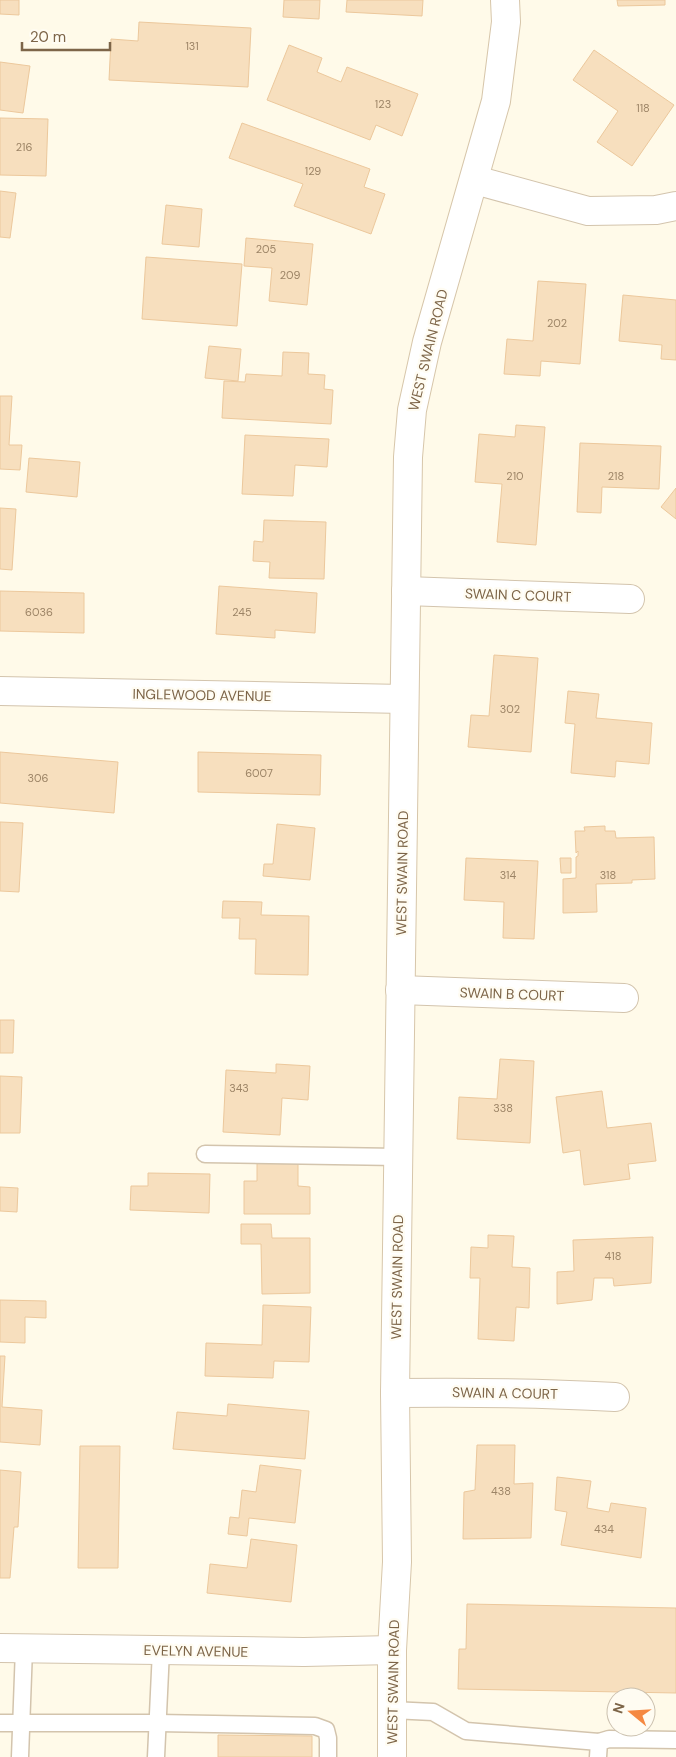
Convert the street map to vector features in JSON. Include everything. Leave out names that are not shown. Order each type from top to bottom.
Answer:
[{"type":"main road","name":"WEST SWAIN ROAD","points":[[392,1757],[392,1650],[397,1562],[395,1393],[408,457],[412,410],[427,342],[475,180],[496,101],[506,22],[505,0]]},
{"type":"main road","points":[[475,180],[588,211],[656,210],[676,206]]},
{"type":"main road","name":"SWAIN C COURT","points":[[406,591],[630,599]]},
{"type":"main road","name":"INGLEWOOD AVENUE","points":[[0,691],[404,699]]},
{"type":"main road","name":"SWAIN B COURT","points":[[400,990],[624,998]]},
{"type":"main road","name":"SWAIN A COURT","points":[[395,1393],[566,1394],[615,1397]]},
{"type":"main road","name":"EVELYN AVENUE","points":[[12,1648],[304,1652],[392,1650]]},
{"type":"lane","points":[[205,1154],[398,1157]]},
{"type":"lane","points":[[12,1648],[21,1723],[20,1757]]},
{"type":"lane","points":[[156,1757],[161,1650]]},
{"type":"lane","points":[[392,1710],[433,1712],[466,1731],[598,1750],[609,1739],[676,1740]]},
{"type":"lane","points":[[0,1723],[158,1723],[315,1726],[326,1730],[328,1757]]},
{"type":"building","points":[[0,0],[19,0],[19,15],[0,14]]},
{"type":"building","points":[[284,0],[320,0],[319,19],[283,17]]},
{"type":"building","points":[[347,0],[423,0],[422,16],[346,12]]},
{"type":"building","points":[[617,0],[665,0],[665,5],[618,6]]},
{"type":"building","points":[[139,22],[251,28],[248,87],[109,80],[111,39],[138,41]]},
{"type":"building","points":[[289,45],[322,58],[317,72],[341,82],[347,67],[418,94],[402,136],[376,125],[370,140],[267,100]]},
{"type":"building","points":[[594,50],[674,105],[632,166],[597,142],[618,111],[573,80]]},
{"type":"building","points":[[0,62],[30,66],[23,113],[0,110]]},
{"type":"building","points":[[0,118],[48,119],[46,176],[0,175]]},
{"type":"building","points":[[242,123],[370,169],[364,187],[385,194],[371,234],[294,206],[303,184],[229,158]]},
{"type":"building","points":[[0,191],[16,193],[10,238],[0,237]]},
{"type":"building","points":[[166,205],[202,209],[199,247],[162,244]]},
{"type":"building","points":[[246,238],[313,244],[307,305],[269,301],[272,268],[244,266]]},
{"type":"building","points":[[146,257],[242,264],[237,326],[142,319]]},
{"type":"building","points":[[538,281],[586,284],[580,364],[541,361],[540,376],[504,374],[507,339],[533,341]]},
{"type":"building","points":[[623,295],[676,300],[676,360],[661,359],[662,345],[619,341]]},
{"type":"building","points":[[209,346],[241,349],[238,381],[205,378]]},
{"type":"building","points":[[283,352],[309,353],[308,374],[325,375],[324,389],[333,390],[331,424],[222,418],[224,381],[245,382],[246,374],[282,376]]},
{"type":"building","points":[[0,396],[12,396],[9,445],[22,445],[20,470],[0,469]]},
{"type":"building","points":[[516,425],[545,427],[536,545],[497,542],[502,484],[475,482],[479,434],[515,437]]},
{"type":"building","points":[[245,435],[329,439],[327,467],[295,465],[293,496],[242,494]]},
{"type":"building","points":[[580,443],[661,446],[659,489],[602,487],[601,513],[577,512]]},
{"type":"building","points":[[29,458],[80,462],[77,497],[26,492]]},
{"type":"building","points":[[676,488],[676,519],[661,507]]},
{"type":"building","points":[[0,508],[16,509],[12,570],[0,569]]},
{"type":"building","points":[[264,520],[326,522],[324,579],[269,578],[270,562],[253,561],[254,541],[263,542]]},
{"type":"building","points":[[219,586],[317,593],[315,633],[275,630],[275,638],[216,634]]},
{"type":"building","points":[[0,591],[84,593],[84,633],[0,631]]},
{"type":"building","points":[[494,655],[538,658],[531,752],[468,747],[471,715],[489,716]]},
{"type":"building","points":[[568,691],[599,694],[596,718],[652,723],[649,764],[616,761],[615,777],[571,773],[575,724],[565,723]]},
{"type":"building","points":[[0,752],[118,762],[114,813],[0,803]]},
{"type":"building","points":[[198,752],[321,755],[320,795],[198,792]]},
{"type":"building","points":[[0,822],[23,823],[19,892],[0,891]]},
{"type":"building","points":[[277,824],[315,828],[310,880],[263,876],[264,864],[273,864]]},
{"type":"building","points":[[605,826],[605,831],[615,831],[616,838],[654,837],[655,879],[632,880],[632,883],[596,884],[597,912],[563,913],[563,879],[576,878],[576,857],[578,856],[578,851],[576,853],[575,831],[585,831],[584,827]]},
{"type":"building","points":[[466,858],[538,861],[534,939],[503,938],[504,902],[464,900]]},
{"type":"building","points":[[560,858],[571,858],[571,873],[561,873]]},
{"type":"building","points":[[223,901],[262,902],[261,915],[309,916],[308,975],[255,974],[256,939],[239,939],[240,918],[222,918]]},
{"type":"building","points":[[0,1020],[14,1020],[13,1053],[0,1053]]},
{"type":"building","points":[[500,1059],[534,1061],[530,1143],[457,1139],[459,1097],[497,1099]]},
{"type":"building","points":[[276,1064],[310,1066],[308,1100],[282,1098],[280,1135],[223,1132],[226,1070],[276,1073]]},
{"type":"building","points":[[0,1076],[22,1077],[20,1133],[0,1133]]},
{"type":"building","points":[[602,1091],[607,1128],[651,1123],[656,1161],[628,1164],[630,1179],[584,1185],[580,1150],[563,1153],[556,1097]]},
{"type":"building","points":[[257,1163],[298,1164],[298,1186],[310,1187],[310,1214],[244,1214],[244,1181],[257,1181]]},
{"type":"building","points":[[148,1173],[210,1174],[209,1213],[130,1210],[131,1186],[148,1186]]},
{"type":"building","points":[[0,1187],[18,1188],[17,1212],[0,1211]]},
{"type":"building","points":[[241,1224],[271,1224],[272,1238],[310,1238],[310,1293],[262,1294],[261,1244],[241,1244]]},
{"type":"building","points":[[488,1235],[514,1236],[512,1267],[530,1268],[529,1308],[516,1307],[514,1341],[478,1339],[480,1278],[470,1278],[471,1247],[488,1248]]},
{"type":"building","points":[[653,1237],[651,1283],[614,1286],[613,1278],[594,1278],[592,1300],[557,1304],[557,1272],[574,1271],[573,1240]]},
{"type":"building","points":[[0,1300],[46,1301],[46,1318],[25,1317],[25,1343],[0,1342]]},
{"type":"building","points":[[263,1305],[311,1307],[309,1362],[274,1361],[273,1378],[205,1376],[206,1343],[262,1345]]},
{"type":"building","points":[[0,1356],[5,1356],[2,1407],[42,1410],[40,1445],[0,1442]]},
{"type":"building","points":[[228,1404],[309,1411],[305,1459],[173,1449],[177,1412],[227,1416]]},
{"type":"building","points":[[477,1445],[515,1445],[514,1484],[533,1483],[531,1538],[463,1539],[464,1492],[475,1490]]},
{"type":"building","points":[[80,1446],[120,1446],[118,1568],[78,1568]]},
{"type":"building","points":[[260,1465],[301,1470],[295,1523],[249,1518],[247,1536],[228,1534],[230,1517],[239,1518],[242,1490],[256,1492]]},
{"type":"building","points":[[0,1470],[21,1472],[18,1527],[14,1527],[10,1578],[0,1578]]},
{"type":"building","points":[[557,1477],[591,1481],[587,1508],[609,1512],[611,1503],[646,1508],[641,1558],[561,1545],[567,1512],[555,1510]]},
{"type":"building","points":[[251,1539],[297,1545],[291,1602],[207,1593],[210,1564],[247,1568]]},
{"type":"building","points":[[467,1604],[676,1608],[676,1693],[656,1693],[656,1687],[606,1687],[606,1692],[458,1689],[459,1649],[466,1649]]},
{"type":"building","points":[[218,1735],[312,1736],[312,1757],[218,1757]]}]
